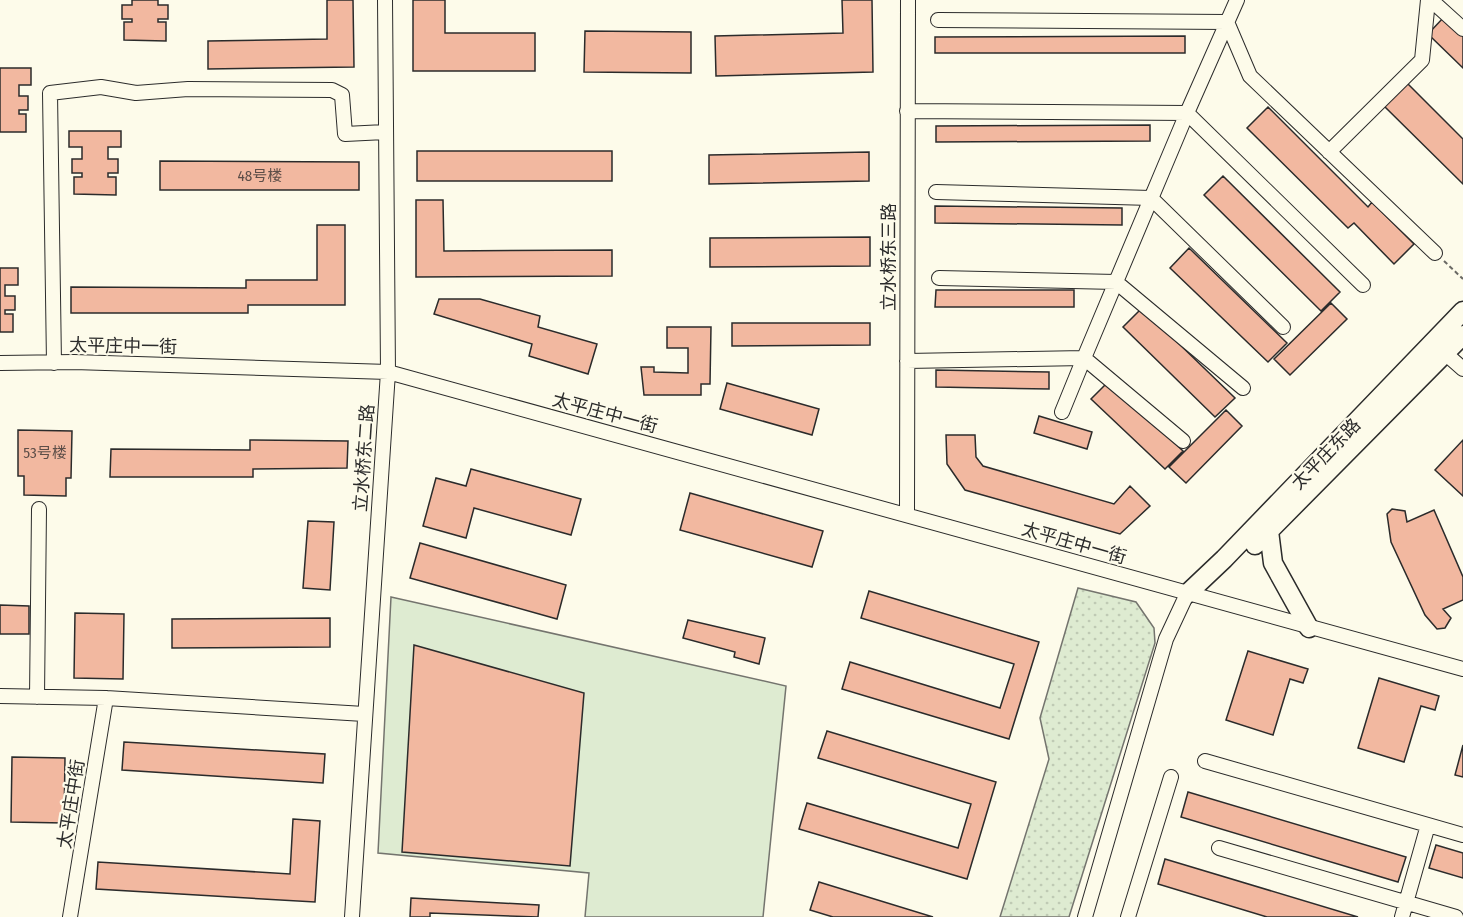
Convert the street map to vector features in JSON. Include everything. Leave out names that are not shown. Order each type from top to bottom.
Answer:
[{"type":"main road","name":"太平庄东路","points":[[1187,594],[1233,550],[1463,311]]},
{"type":"main road","name":"太平庄东路","points":[[1187,594],[1223,576],[1463,335]]},
{"type":"main road","points":[[1269,531],[1273,563],[1310,628]]},
{"type":"street","name":"立水桥东二路","points":[[352,917],[388,372],[385,0]]},
{"type":"street","name":"立水桥东三路","points":[[907,514],[908,0]]},
{"type":"street","points":[[1062,412],[1187,113],[1237,0]]},
{"type":"street","points":[[1329,152],[1422,60],[1430,0]]},
{"type":"street","points":[[1430,0],[1463,29]]},
{"type":"street","points":[[938,20],[1227,22]]},
{"type":"street","points":[[1227,22],[1251,76],[1435,253]]},
{"type":"street","points":[[54,363],[50,93],[101,87],[136,93],[188,89],[332,90],[342,95],[345,134],[385,132]]},
{"type":"street","points":[[908,111],[1187,113],[1363,285]]},
{"type":"street","points":[[936,192],[1151,198],[1283,327]]},
{"type":"street","points":[[939,278],[1116,282],[1243,388]]},
{"type":"street","points":[[1446,354],[1463,369]]},
{"type":"street","points":[[907,361],[1084,358],[1183,441]]},
{"type":"street","name":"太平庄中一街","points":[[0,363],[388,372],[1463,669]]},
{"type":"street","points":[[37,697],[39,509]]},
{"type":"street","name":"太平庄东路","points":[[1085,917],[1166,639],[1187,594]]},
{"type":"street","points":[[0,696],[106,698],[364,714]]},
{"type":"street","name":"太平庄中街","points":[[70,917],[106,698]]},
{"type":"street","points":[[1205,761],[1463,835]]},
{"type":"street","points":[[1128,917],[1171,777]]},
{"type":"street","points":[[1402,917],[1428,825]]},
{"type":"street","points":[[1219,848],[1456,917]]},
{"type":"path","points":[[1435,253],[1463,279]]},
{"type":"green space","points":[[1078,588],[1136,602],[1154,628],[1155,643],[1069,917],[1000,917],[1049,759],[1040,718]]},
{"type":"green space","points":[[391,597],[786,686],[763,917],[585,917],[589,873],[378,853]]},
{"type":"building","points":[[132,0],[158,0],[158,5],[168,5],[168,19],[158,19],[158,22],[166,22],[166,41],[124,40],[124,22],[132,22],[132,19],[122,19],[122,5],[132,5]]},
{"type":"building","points":[[327,0],[353,0],[354,67],[208,69],[208,41],[327,39]]},
{"type":"building","points":[[413,0],[445,0],[445,33],[535,33],[535,71],[413,71]]},
{"type":"building","points":[[842,0],[872,0],[873,72],[716,76],[715,36],[843,33]]},
{"type":"building","points":[[1444,17],[1463,36],[1463,68],[1428,34]]},
{"type":"building","points":[[585,31],[691,32],[691,73],[584,72]]},
{"type":"building","points":[[1185,36],[1185,53],[935,53],[935,37]]},
{"type":"building","points":[[0,68],[31,68],[31,85],[19,85],[19,96],[28,96],[28,110],[19,110],[19,114],[26,114],[26,132],[0,132]]},
{"type":"building","points":[[1406,82],[1463,139],[1463,184],[1383,105]]},
{"type":"building","points":[[1268,107],[1368,207],[1372,202],[1414,244],[1394,264],[1354,223],[1348,228],[1247,128]]},
{"type":"building","points":[[1150,125],[1150,141],[936,142],[936,126]]},
{"type":"building","points":[[69,131],[121,131],[121,147],[108,147],[108,159],[118,159],[118,173],[108,173],[108,177],[116,177],[116,195],[74,194],[74,177],[82,177],[82,173],[72,173],[72,159],[82,159],[82,147],[69,147]]},
{"type":"building","points":[[417,151],[612,151],[612,181],[417,181]]},
{"type":"building","points":[[869,152],[869,181],[709,184],[709,155]]},
{"type":"building","points":[[160,161],[359,162],[359,190],[160,190]]},
{"type":"building","points":[[1223,176],[1340,292],[1321,311],[1204,195]]},
{"type":"building","points":[[416,200],[443,200],[444,251],[612,250],[612,276],[416,277]]},
{"type":"building","points":[[935,206],[1122,208],[1122,225],[935,223]]},
{"type":"building","points":[[317,225],[345,225],[345,305],[248,305],[248,313],[71,313],[71,287],[246,288],[246,280],[317,280]]},
{"type":"building","points":[[870,237],[870,266],[710,267],[710,238]]},
{"type":"building","points":[[1189,248],[1287,343],[1268,362],[1170,268]]},
{"type":"building","points":[[0,268],[18,268],[18,285],[5,285],[5,296],[15,296],[15,310],[5,310],[5,314],[13,314],[13,332],[0,332]]},
{"type":"building","points":[[936,290],[1074,290],[1074,307],[935,307]]},
{"type":"building","points":[[439,299],[480,299],[540,316],[538,327],[597,344],[588,374],[529,356],[532,344],[434,314]]},
{"type":"building","points":[[1331,303],[1347,319],[1290,375],[1274,359]]},
{"type":"building","points":[[1142,308],[1235,398],[1215,417],[1123,327]]},
{"type":"building","points":[[732,323],[870,323],[870,345],[732,346]]},
{"type":"building","points":[[667,327],[711,327],[710,384],[701,384],[701,395],[644,395],[641,367],[654,367],[654,372],[688,373],[688,348],[667,348]]},
{"type":"building","points":[[936,370],[1049,372],[1049,389],[936,387]]},
{"type":"building","points":[[1109,381],[1183,451],[1165,469],[1091,399]]},
{"type":"building","points":[[727,383],[819,409],[812,435],[720,409]]},
{"type":"building","points":[[1226,410],[1242,426],[1186,483],[1169,467]]},
{"type":"building","points":[[1039,416],[1092,432],[1087,449],[1034,433]]},
{"type":"building","points":[[18,430],[72,431],[71,478],[66,478],[66,496],[24,495],[24,476],[18,476]]},
{"type":"building","points":[[946,435],[975,435],[976,457],[983,466],[1114,504],[1130,486],[1150,506],[1120,534],[965,490],[947,464]]},
{"type":"building","points":[[250,440],[348,441],[347,468],[253,469],[253,477],[110,477],[111,449],[250,450]]},
{"type":"building","points":[[1463,440],[1463,496],[1435,470]]},
{"type":"building","points":[[471,469],[581,499],[571,535],[474,508],[466,538],[423,526],[436,478],[466,486]]},
{"type":"building","points":[[690,493],[823,531],[812,567],[680,530]]},
{"type":"building","points":[[1392,509],[1405,511],[1407,522],[1434,510],[1463,577],[1463,600],[1443,609],[1451,618],[1445,628],[1437,629],[1425,615],[1391,542],[1387,514]]},
{"type":"building","points":[[308,521],[334,522],[330,590],[303,588]]},
{"type":"building","points":[[420,543],[566,585],[557,619],[410,578]]},
{"type":"building","points":[[869,591],[1039,642],[1009,739],[842,689],[850,662],[1000,708],[1014,664],[861,618]]},
{"type":"building","points":[[0,605],[29,606],[29,634],[0,634]]},
{"type":"building","points":[[75,613],[124,614],[123,679],[74,678]]},
{"type":"building","points":[[330,618],[330,647],[172,648],[172,619]]},
{"type":"building","points":[[688,620],[765,638],[759,664],[734,657],[735,652],[683,638]]},
{"type":"building","points":[[414,645],[584,693],[570,866],[402,852]]},
{"type":"building","points":[[1248,651],[1308,669],[1303,683],[1290,679],[1273,735],[1226,720]]},
{"type":"building","points":[[1379,678],[1439,696],[1435,710],[1421,706],[1404,762],[1358,748]]},
{"type":"building","points":[[827,731],[996,782],[967,879],[799,829],[807,803],[958,848],[971,804],[818,758]]},
{"type":"building","points":[[124,742],[325,754],[323,783],[122,770]]},
{"type":"building","points":[[1463,745],[1463,777],[1455,775]]},
{"type":"building","points":[[12,757],[65,758],[64,823],[11,822]]},
{"type":"building","points":[[1188,792],[1406,857],[1398,882],[1181,817]]},
{"type":"building","points":[[293,819],[320,821],[315,902],[96,889],[98,862],[290,874]]},
{"type":"building","points":[[1436,845],[1463,853],[1463,878],[1429,868]]},
{"type":"building","points":[[1165,859],[1358,917],[1267,917],[1158,884]]},
{"type":"building","points":[[819,882],[933,917],[833,917],[810,910]]},
{"type":"building","points":[[411,898],[539,905],[538,917],[430,913],[430,917],[410,917]]}]
